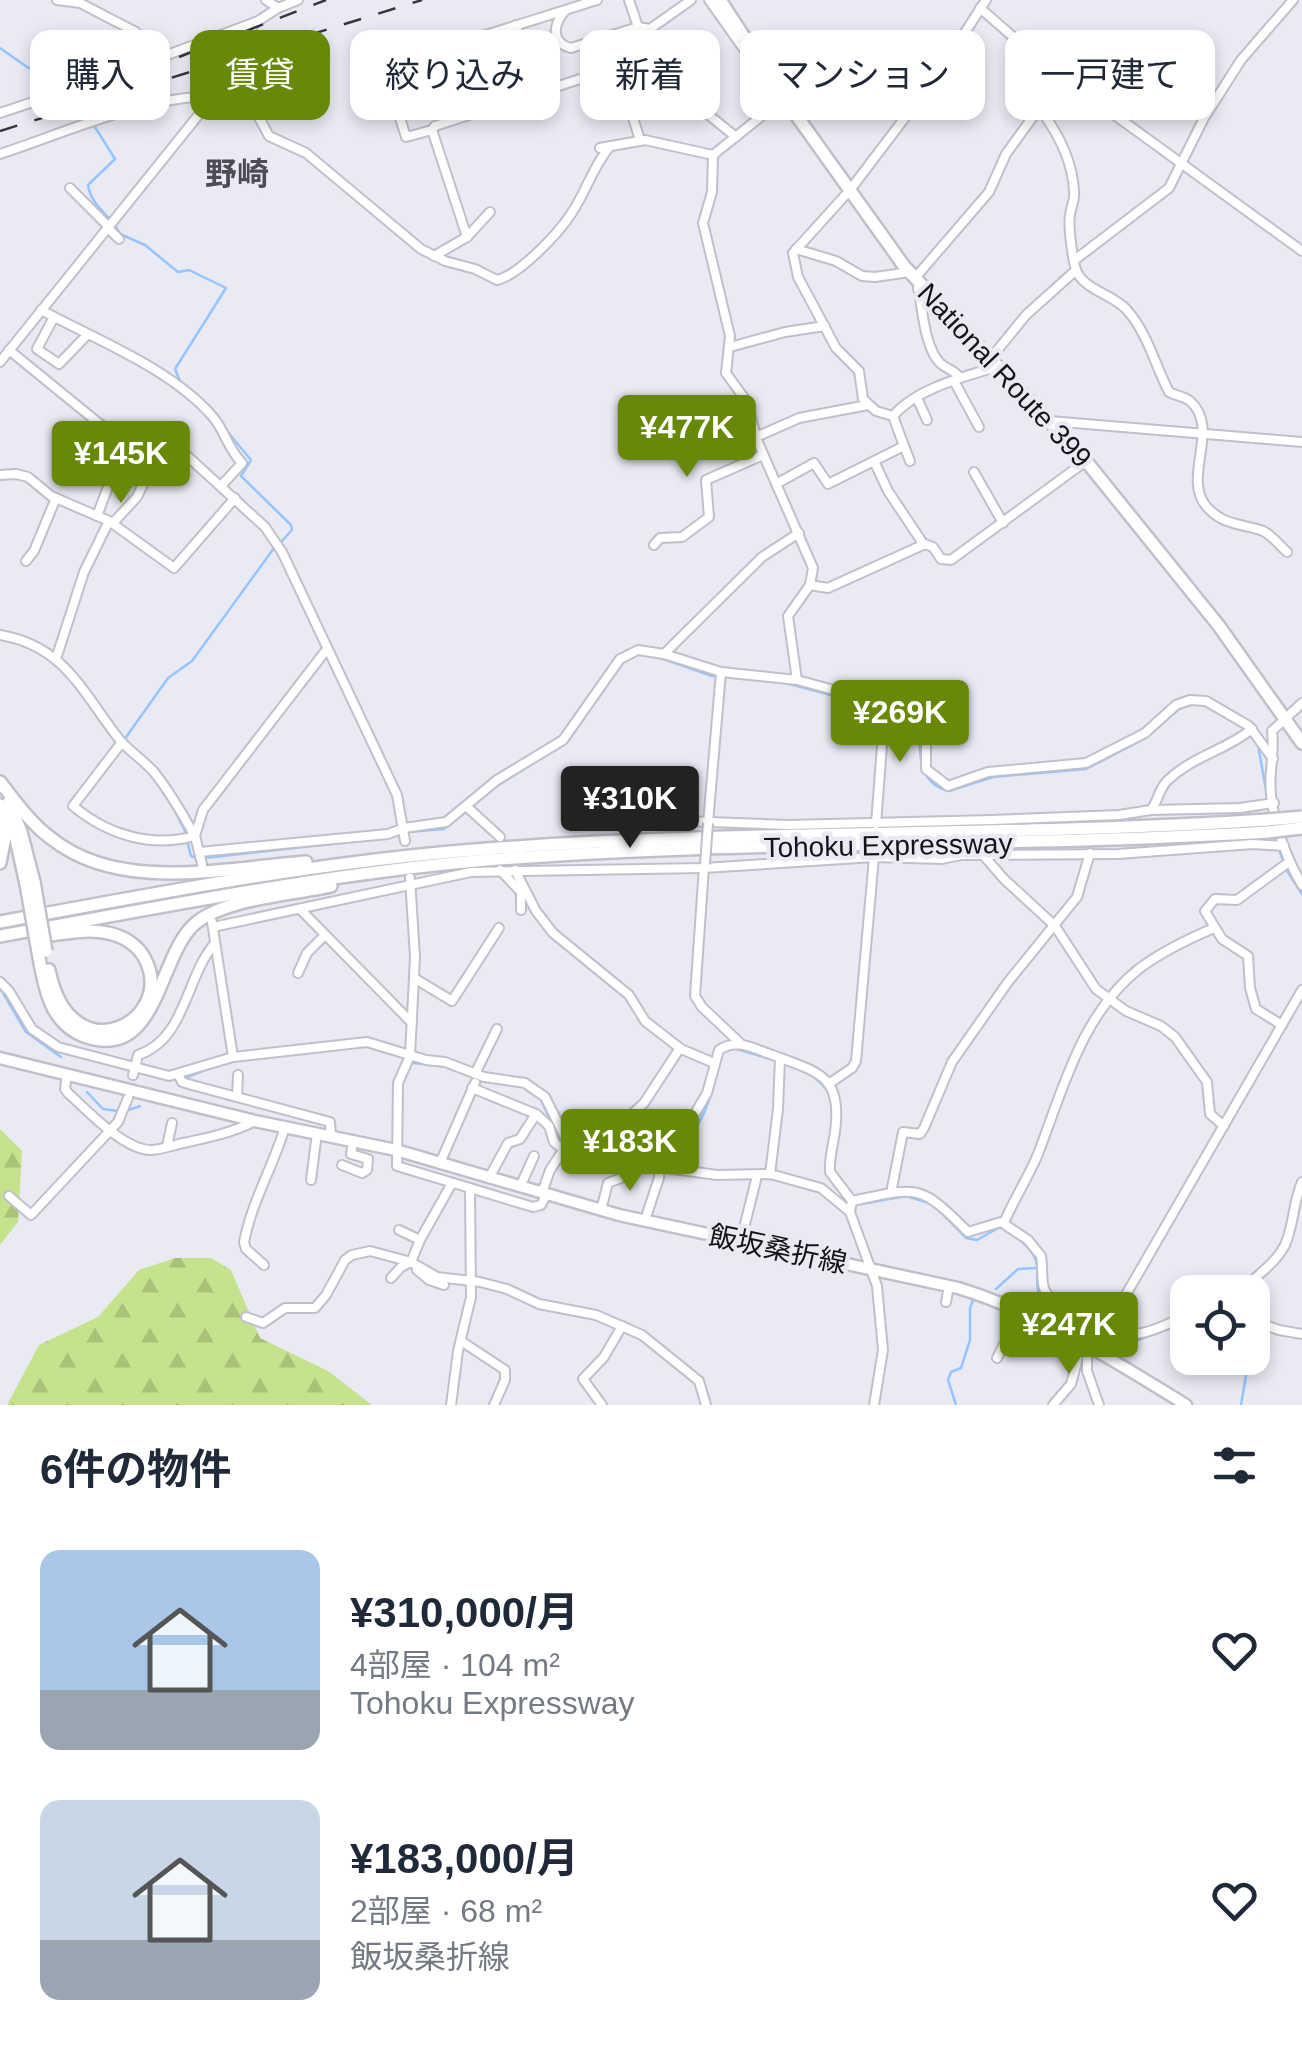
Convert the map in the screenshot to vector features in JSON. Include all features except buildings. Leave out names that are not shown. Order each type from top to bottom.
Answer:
[{"type":"highway","name":"National Route 399","points":[[720,0],[740,30]]},
{"type":"highway","name":"National Route 399","points":[[800,120],[915,278],[1086,461],[1218,626],[1302,743]]},
{"type":"highway","points":[[0,784],[52,840],[92,862],[120,870],[216,869],[440,853]]},
{"type":"highway","points":[[0,784],[22,832],[48,998],[66,1026],[96,1039],[120,1036],[147,1017],[179,940],[204,917],[236,905],[394,870]]},
{"type":"highway","points":[[0,807],[16,839],[30,883]]},
{"type":"highway","points":[[0,807],[5,837],[0,864]]},
{"type":"highway","name":"Tohoku Expressway","points":[[0,939],[216,896],[394,870],[539,856],[1075,842],[1268,826],[1302,817]]},
{"type":"highway","name":"Tohoku Expressway","points":[[0,922],[279,872],[440,853],[586,842],[1302,828]]},
{"type":"highway","points":[[0,939],[88,931],[121,936],[140,950],[149,969],[146,1002],[132,1020],[115,1029],[97,1030],[80,1025],[56,997],[42,952]]},
{"type":"main road","name":"飯坂桑折線","points":[[0,1058],[255,1121],[396,1150],[601,1210],[991,1298],[1088,1347],[1186,1405]]},
{"type":"street","points":[[57,0],[80,3],[132,30]]},
{"type":"street","points":[[96,11],[101,0]]},
{"type":"street","points":[[266,0],[278,5]]},
{"type":"street","points":[[0,113],[111,76],[258,20],[278,5],[298,0]]},
{"type":"street","points":[[450,120],[406,138],[384,68],[597,0]]},
{"type":"street","points":[[629,0],[638,27]]},
{"type":"street","points":[[566,10],[554,29],[566,48],[638,27],[650,28],[690,0]]},
{"type":"street","points":[[710,0],[740,43]]},
{"type":"street","points":[[1076,259],[1168,188],[1241,60],[1293,0]]},
{"type":"street","points":[[910,461],[893,416],[868,405],[864,399],[857,368],[836,348],[798,277],[793,252],[850,190],[938,74],[983,4],[1011,30]]},
{"type":"street","points":[[251,30],[258,20]]},
{"type":"street","points":[[516,25],[517,30]]},
{"type":"street","points":[[650,28],[664,57],[668,88],[736,138]]},
{"type":"street","points":[[0,154],[146,106],[190,97]]},
{"type":"street","points":[[0,362],[195,120]]},
{"type":"street","points":[[260,120],[269,136],[306,153],[421,249],[497,280],[523,266],[572,214],[605,147],[640,140],[713,155],[758,120]]},
{"type":"street","points":[[634,120],[640,140]]},
{"type":"street","points":[[915,278],[988,192],[1006,154],[1032,120]]},
{"type":"street","points":[[893,416],[903,404],[995,362],[1026,316],[1075,271],[1070,228],[1075,195],[1070,166],[1065,148],[1047,120]]},
{"type":"street","points":[[1124,120],[1302,251]]},
{"type":"street","points":[[432,130],[467,237]]},
{"type":"street","points":[[713,155],[712,192],[703,223],[730,347],[726,373],[747,402],[756,438],[812,562],[810,586],[788,616],[797,680]]},
{"type":"street","points":[[70,188],[111,224],[120,239]]},
{"type":"street","points":[[434,256],[467,237],[490,212]]},
{"type":"street","points":[[796,249],[836,261],[862,276],[915,278]]},
{"type":"street","points":[[1075,271],[1130,313],[1169,392],[1185,397],[1198,411],[1202,452],[1196,487],[1203,502],[1224,522],[1264,532],[1286,552]]},
{"type":"street","points":[[915,278],[933,352],[942,365],[956,371],[979,426]]},
{"type":"street","points":[[41,310],[163,374],[216,420],[226,444],[242,463],[221,486]]},
{"type":"street","points":[[54,317],[37,350],[59,364],[87,335]]},
{"type":"street","points":[[730,347],[824,326]]},
{"type":"street","points":[[9,350],[101,424],[127,437],[185,454],[274,539],[396,796],[405,834]]},
{"type":"street","points":[[917,398],[928,420]]},
{"type":"street","points":[[756,438],[799,418],[868,405]]},
{"type":"street","points":[[1050,421],[1302,442]]},
{"type":"street","points":[[97,516],[127,437]]},
{"type":"street","points":[[56,659],[84,572],[111,522],[138,497],[161,445]]},
{"type":"street","points":[[776,484],[814,463],[828,484],[904,446]]},
{"type":"street","points":[[654,544],[660,538],[682,537],[709,517],[706,480],[763,454]]},
{"type":"street","points":[[874,461],[888,491],[924,544],[947,561],[1086,461]]},
{"type":"street","points":[[974,472],[1003,523]]},
{"type":"street","points":[[0,476],[22,475],[56,498],[111,522],[174,568],[234,498]]},
{"type":"street","points":[[26,561],[34,552],[56,498]]},
{"type":"street","points":[[664,654],[762,557],[799,533]]},
{"type":"street","points":[[810,586],[824,589],[840,584],[924,544]]},
{"type":"street","points":[[0,634],[35,643],[79,684],[121,744],[160,780],[201,858],[405,834],[446,822],[469,808],[497,780],[563,740],[625,655],[638,650],[664,654],[720,675],[797,680],[852,695],[886,698],[913,694],[922,701],[926,769],[948,786],[988,772],[1086,763],[1145,733],[1176,705],[1190,700],[1206,701],[1249,731],[1273,759]]},
{"type":"street","points":[[189,838],[208,802],[327,650]]},
{"type":"street","points":[[720,675],[695,996],[740,1043],[779,1061],[812,1069],[830,1082],[838,1106],[830,1172],[851,1206],[874,1270],[883,1350],[874,1405]]},
{"type":"street","points":[[876,824],[886,698]]},
{"type":"street","points":[[1302,703],[1272,731],[1270,803],[1279,846],[1302,886]]},
{"type":"street","points":[[1148,813],[1166,781],[1202,753],[1249,731]]},
{"type":"street","points":[[121,744],[73,806],[102,826],[128,836],[189,838]]},
{"type":"street","points":[[683,821],[942,822],[1226,809],[1270,803]]},
{"type":"street","points":[[469,808],[500,837]]},
{"type":"street","points":[[234,1057],[213,924],[300,909],[410,882],[500,870],[1279,846]]},
{"type":"street","points":[[891,1194],[903,1132],[920,1134],[952,1062],[1008,982],[1077,897],[1090,853]]},
{"type":"street","points":[[830,1082],[856,1061],[874,856]]},
{"type":"street","points":[[984,856],[1056,926],[1096,989],[1126,1011],[1161,1026],[1175,1037],[1207,1082],[1210,1114],[1224,1126]]},
{"type":"street","points":[[1282,1025],[1256,1009],[1248,956],[1222,939],[1205,910],[1212,901],[1237,900],[1286,864]]},
{"type":"street","points":[[500,870],[521,892],[521,910]]},
{"type":"street","points":[[516,870],[536,911],[553,934],[629,995],[644,1021],[680,1048],[714,1063]]},
{"type":"street","points":[[410,882],[415,921],[412,1023],[408,1060],[398,1084],[395,1162],[400,1169],[534,1207],[541,1205],[550,1170],[563,1144],[545,1098],[526,1082],[476,1079]]},
{"type":"street","points":[[300,909],[412,1023]]},
{"type":"street","points":[[414,978],[452,1001],[499,928]]},
{"type":"street","points":[[563,1144],[610,1153],[660,1156],[717,1175],[770,1174],[821,1188],[851,1206],[891,1194],[924,1193],[968,1232],[1004,1223],[1036,1158],[1082,1042],[1110,1000],[1136,971],[1153,959],[1214,928]]},
{"type":"street","points":[[298,974],[307,953],[339,929]]},
{"type":"street","points":[[134,1070],[138,1055],[160,1043],[175,1024],[198,964],[215,943]]},
{"type":"street","points":[[0,982],[10,991],[32,1029],[58,1048],[134,1070],[169,1076],[234,1057],[367,1042],[408,1060],[445,1062],[476,1079],[505,1103],[536,1114],[563,1144],[594,1162],[626,1168],[660,1156],[677,1144],[707,1092],[722,1046],[740,1043]]},
{"type":"street","points":[[1053,1405],[1071,1384],[1088,1347],[1107,1327],[1302,990]]},
{"type":"street","points":[[440,1163],[497,1029]]},
{"type":"street","points":[[610,1153],[614,1131],[644,1103],[680,1048]]},
{"type":"street","points":[[770,1174],[779,1061]]},
{"type":"street","points":[[67,1074],[68,1093],[109,1130],[140,1148],[238,1130],[255,1121]]},
{"type":"street","points":[[178,1074],[182,1082],[330,1122],[331,1136]]},
{"type":"street","points":[[237,1096],[238,1075]]},
{"type":"street","points":[[505,1103],[508,1083]]},
{"type":"street","points":[[9,1196],[30,1215],[126,1107]]},
{"type":"street","points":[[490,1178],[508,1144],[520,1139],[536,1114]]},
{"type":"street","points":[[167,1146],[172,1123]]},
{"type":"street","points":[[264,1266],[244,1242],[257,1194],[272,1166],[285,1126]]},
{"type":"street","points":[[311,1180],[317,1133]]},
{"type":"street","points":[[342,1166],[362,1173],[367,1170],[368,1160],[352,1154],[354,1141]]},
{"type":"street","points":[[520,1187],[534,1156]]},
{"type":"street","points":[[645,1220],[659,1178],[660,1156]]},
{"type":"street","points":[[601,1210],[608,1183],[621,1178],[626,1168]]},
{"type":"street","points":[[741,1240],[757,1176]]},
{"type":"street","points":[[1257,1275],[1272,1264],[1284,1246],[1302,1182]]},
{"type":"street","points":[[391,1278],[411,1262],[452,1183]]},
{"type":"street","points":[[451,1405],[468,1316],[470,1188]]},
{"type":"street","points":[[1004,1223],[1038,1252],[1043,1262],[1043,1287],[1065,1311],[1126,1334],[1139,1334],[1170,1323]]},
{"type":"street","points":[[399,1230],[420,1240]]},
{"type":"street","points":[[246,1318],[263,1323],[285,1308],[314,1308],[326,1295],[345,1260],[370,1251],[411,1262],[437,1277],[471,1280],[507,1289],[539,1304],[596,1315],[642,1335],[695,1376],[706,1405]]},
{"type":"street","points":[[411,1262],[428,1280],[444,1285]]},
{"type":"street","points":[[946,1302],[949,1286]]},
{"type":"street","points":[[997,1358],[1003,1346],[1035,1318]]},
{"type":"street","points":[[602,1405],[583,1378],[604,1358],[622,1326]]},
{"type":"street","points":[[1270,1327],[1302,1334]]},
{"type":"street","points":[[461,1341],[505,1370],[506,1380],[494,1405]]},
{"type":"street","points":[[1088,1347],[1087,1371],[1099,1405]]},
{"type":"green space","points":[[0,1129],[22,1151],[18,1222],[0,1245]]},
{"type":"green space","points":[[175,1258],[211,1258],[231,1270],[260,1338],[328,1371],[372,1405],[7,1405],[39,1345],[98,1317],[139,1270]]},
{"type":"waterway","points":[[0,48],[30,68]]},
{"type":"waterway","points":[[95,127],[115,159],[88,185],[93,199],[120,234],[145,245],[178,272],[189,270],[226,288],[175,369],[180,381]]},
{"type":"waterway","points":[[226,430],[251,460],[241,476],[291,525],[292,530],[280,543]]},
{"type":"waterway","points":[[124,740],[168,678],[192,661],[274,548]]},
{"type":"waterway","points":[[655,656],[712,676],[734,677]]},
{"type":"waterway","points":[[489,791],[568,741],[615,673]]},
{"type":"waterway","points":[[782,682],[850,700],[881,698]]},
{"type":"waterway","points":[[889,698],[911,698]]},
{"type":"waterway","points":[[919,707],[923,768],[937,786],[949,791],[993,777],[1086,769],[1144,739],[1180,708],[1195,704]]},
{"type":"waterway","points":[[1203,705],[1227,717]]},
{"type":"waterway","points":[[1258,745],[1268,801]]},
{"type":"waterway","points":[[408,832],[444,829],[483,797]]},
{"type":"waterway","points":[[172,805],[186,833]]},
{"type":"waterway","points":[[1275,838],[1286,869],[1302,894]]},
{"type":"waterway","points":[[187,841],[191,856],[197,858]]},
{"type":"waterway","points":[[205,858],[356,841]]},
{"type":"waterway","points":[[0,988],[26,1032],[61,1057]]},
{"type":"waterway","points":[[737,1049],[777,1061]]},
{"type":"waterway","points":[[227,1063],[244,1059]]},
{"type":"waterway","points":[[412,1063],[433,1065]]},
{"type":"waterway","points":[[441,1065],[481,1080]]},
{"type":"waterway","points":[[185,1078],[210,1068]]},
{"type":"waterway","points":[[812,1075],[828,1090]]},
{"type":"waterway","points":[[664,1153],[692,1134],[715,1078]]},
{"type":"waterway","points":[[87,1092],[103,1109],[118,1111]]},
{"type":"waterway","points":[[540,1098],[561,1143],[595,1155],[616,1156]]},
{"type":"waterway","points":[[126,1111],[140,1106]]},
{"type":"waterway","points":[[833,1112],[826,1173],[850,1206],[906,1196],[933,1204],[966,1238],[977,1240],[1000,1227],[1020,1240],[1035,1258],[1038,1290],[1046,1304],[1066,1318],[1088,1326]]},
{"type":"waterway","points":[[996,1289],[1018,1269],[1037,1268]]},
{"type":"waterway","points":[[956,1405],[948,1380],[951,1372],[961,1368],[970,1340],[973,1300]]},
{"type":"waterway","points":[[1110,1334],[1132,1342],[1170,1328]]},
{"type":"waterway","points":[[1241,1405],[1246,1375]]},
{"type":"railway","points":[[170,61],[326,0]]},
{"type":"railway","points":[[0,131],[422,0]]},
{"type":"district","name":"野崎","points":[[237,174]]}]
